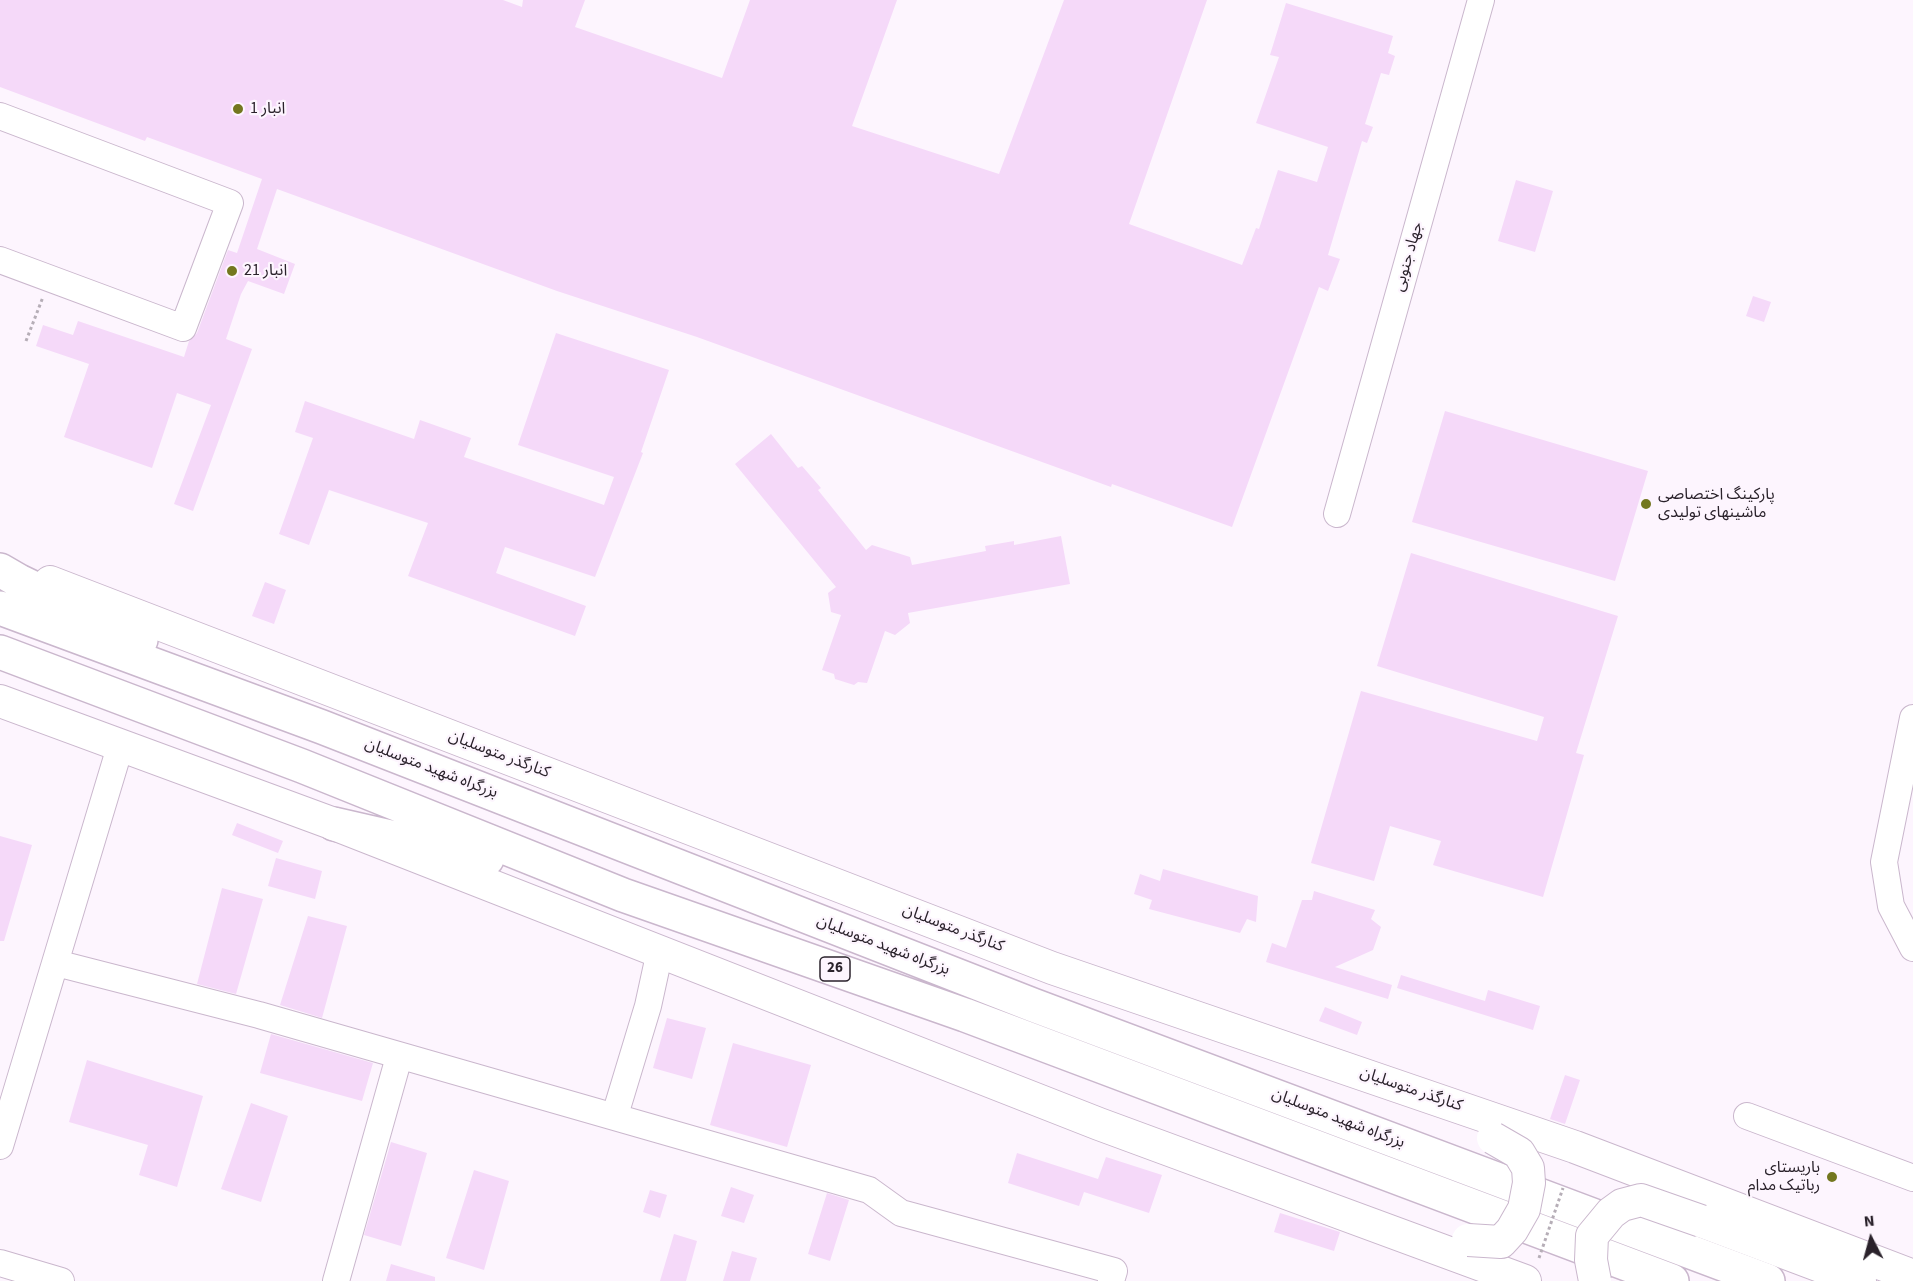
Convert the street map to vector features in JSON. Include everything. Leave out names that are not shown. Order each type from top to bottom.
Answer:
[{"type":"highway","points":[[0,570],[322,727]]},
{"type":"highway","name":"بزرگراه شهید متوسلیان","points":[[0,608],[322,727],[1033,1005],[1768,1281]]},
{"type":"highway","name":"بزرگراه شهید متوسلیان","points":[[0,652],[302,766],[623,895],[965,1016],[1672,1281]]},
{"type":"highway","points":[[334,824],[422,842],[623,895]]},
{"type":"main road","name":"کنارگذر متوسلیان","points":[[0,562],[1073,975],[1575,1148],[1913,1276]]},
{"type":"main road","points":[[0,701],[334,824],[1099,1124],[1532,1269]]},
{"type":"main road","points":[[822,1017],[918,1039],[1468,1240],[1501,1242],[1512,1230],[1524,1209],[1529,1183],[1528,1167],[1519,1153],[1493,1138],[1208,1032],[1073,975]]},
{"type":"main road","points":[[1595,1281],[1591,1260],[1593,1236],[1611,1213],[1622,1205],[1641,1200],[1860,1281]]},
{"type":"street","name":"جهاد جنوبی","points":[[1337,514],[1480,0]]},
{"type":"street","points":[[0,116],[230,203],[183,328],[0,260]]},
{"type":"street","points":[[1913,718],[1884,862],[1891,906],[1913,948]]},
{"type":"street","points":[[0,1146],[120,747]]},
{"type":"street","points":[[615,1115],[648,1006],[660,951]]},
{"type":"street","points":[[56,963],[259,1015],[399,1057],[615,1115],[869,1190],[901,1213],[1114,1271],[1111,1281]]},
{"type":"street","points":[[336,1281],[399,1057]]},
{"type":"street","points":[[1747,1116],[1913,1178]]},
{"type":"street","points":[[0,1263],[61,1281]]},
{"type":"path","points":[[26,341],[50,279]]},
{"type":"path","points":[[1532,1269],[1563,1188]]},
{"type":"building","points":[[0,0],[503,0],[522,7],[523,0],[585,0],[575,27],[722,78],[750,0],[897,0],[852,126],[999,174],[1064,0],[1207,0],[1129,224],[1242,265],[1256,228],[1259,229],[1278,170],[1317,182],[1328,147],[1256,123],[1279,57],[1270,55],[1286,3],[1393,36],[1388,53],[1395,56],[1389,75],[1381,73],[1365,124],[1373,127],[1367,143],[1362,141],[1328,255],[1340,259],[1328,291],[1319,287],[1232,527],[1112,484],[1111,487],[697,337],[557,291],[277,189],[257,249],[295,264],[284,294],[248,281],[241,294],[226,339],[252,349],[193,511],[174,504],[211,405],[177,393],[152,468],[64,437],[89,364],[36,346],[43,325],[73,335],[78,321],[184,357],[189,341],[197,333],[228,250],[237,253],[262,179],[147,137],[145,141],[0,87]]},
{"type":"building","points":[[1516,180],[1553,191],[1535,252],[1498,241]]},
{"type":"building","points":[[1753,296],[1771,302],[1764,322],[1746,316]]},
{"type":"building","points":[[556,333],[669,370],[641,452],[643,453],[595,577],[505,547],[496,573],[586,606],[575,636],[408,576],[428,523],[329,490],[309,545],[279,534],[313,438],[295,432],[305,401],[414,439],[420,420],[471,438],[464,457],[604,505],[614,477],[518,445]]},
{"type":"building","points":[[1445,411],[1648,471],[1615,581],[1412,522]]},
{"type":"building","points":[[771,434],[798,468],[802,466],[821,488],[818,490],[866,550],[872,545],[910,557],[912,565],[986,551],[985,546],[1014,541],[1014,545],[1061,536],[1070,584],[908,613],[910,623],[895,635],[885,631],[867,683],[858,682],[854,685],[835,679],[834,674],[822,670],[841,615],[831,612],[828,593],[836,587],[735,464]]},
{"type":"building","points":[[1411,553],[1618,616],[1576,753],[1584,755],[1543,897],[1433,865],[1441,841],[1390,826],[1374,881],[1311,863],[1361,691],[1537,741],[1544,717],[1377,666]]},
{"type":"building","points":[[265,582],[286,590],[274,624],[252,616]]},
{"type":"building","points":[[237,823],[283,841],[278,853],[232,835]]},
{"type":"building","points":[[0,836],[32,845],[4,941],[0,941]]},
{"type":"building","points":[[276,858],[322,871],[315,899],[268,886]]},
{"type":"building","points":[[1163,869],[1258,896],[1256,922],[1247,919],[1240,933],[1149,909],[1152,900],[1134,894],[1140,874],[1160,881]]},
{"type":"building","points":[[222,888],[263,899],[236,994],[197,984]]},
{"type":"building","points":[[1314,891],[1375,910],[1371,919],[1381,927],[1373,950],[1335,967],[1392,985],[1388,999],[1266,962],[1272,943],[1286,948],[1302,900],[1312,900]]},
{"type":"building","points":[[308,916],[347,926],[322,1018],[280,1005]]},
{"type":"building","points":[[1401,975],[1485,1001],[1488,990],[1540,1006],[1533,1030],[1397,988]]},
{"type":"building","points":[[1325,1007],[1362,1022],[1357,1035],[1319,1021]]},
{"type":"building","points":[[667,1018],[706,1028],[692,1079],[653,1068]]},
{"type":"building","points":[[271,1034],[373,1063],[362,1101],[260,1073]]},
{"type":"building","points":[[733,1043],[811,1065],[787,1147],[710,1125]]},
{"type":"building","points":[[87,1060],[203,1096],[177,1187],[139,1175],[148,1145],[69,1122]]},
{"type":"building","points":[[1565,1075],[1580,1080],[1565,1124],[1550,1119]]},
{"type":"building","points":[[251,1103],[288,1116],[261,1202],[221,1189]]},
{"type":"building","points":[[391,1142],[427,1153],[401,1246],[364,1235]]},
{"type":"building","points":[[1017,1153],[1098,1179],[1106,1157],[1162,1175],[1149,1213],[1084,1192],[1079,1206],[1008,1183]]},
{"type":"building","points":[[474,1170],[509,1181],[484,1270],[446,1258]]},
{"type":"building","points":[[731,1187],[754,1195],[744,1223],[721,1216]]},
{"type":"building","points":[[650,1190],[667,1195],[660,1218],[643,1212]]},
{"type":"building","points":[[827,1193],[849,1200],[830,1261],[808,1254]]},
{"type":"building","points":[[1280,1213],[1340,1232],[1334,1251],[1274,1232]]},
{"type":"building","points":[[674,1234],[697,1241],[686,1281],[660,1281]]},
{"type":"building","points":[[732,1251],[757,1258],[750,1281],[723,1281]]},
{"type":"building","points":[[391,1264],[435,1277],[435,1281],[386,1281]]},
{"type":"place","name":"انبار 1","points":[[238,109]]},
{"type":"place","name":"انبار 21","points":[[232,271]]},
{"type":"place","name":"پارکینگ اختصاصی ماشینهای تولیدی","points":[[1646,504]]},
{"type":"place","name":"باریستای رباتیک مدام","points":[[1832,1177]]}]
